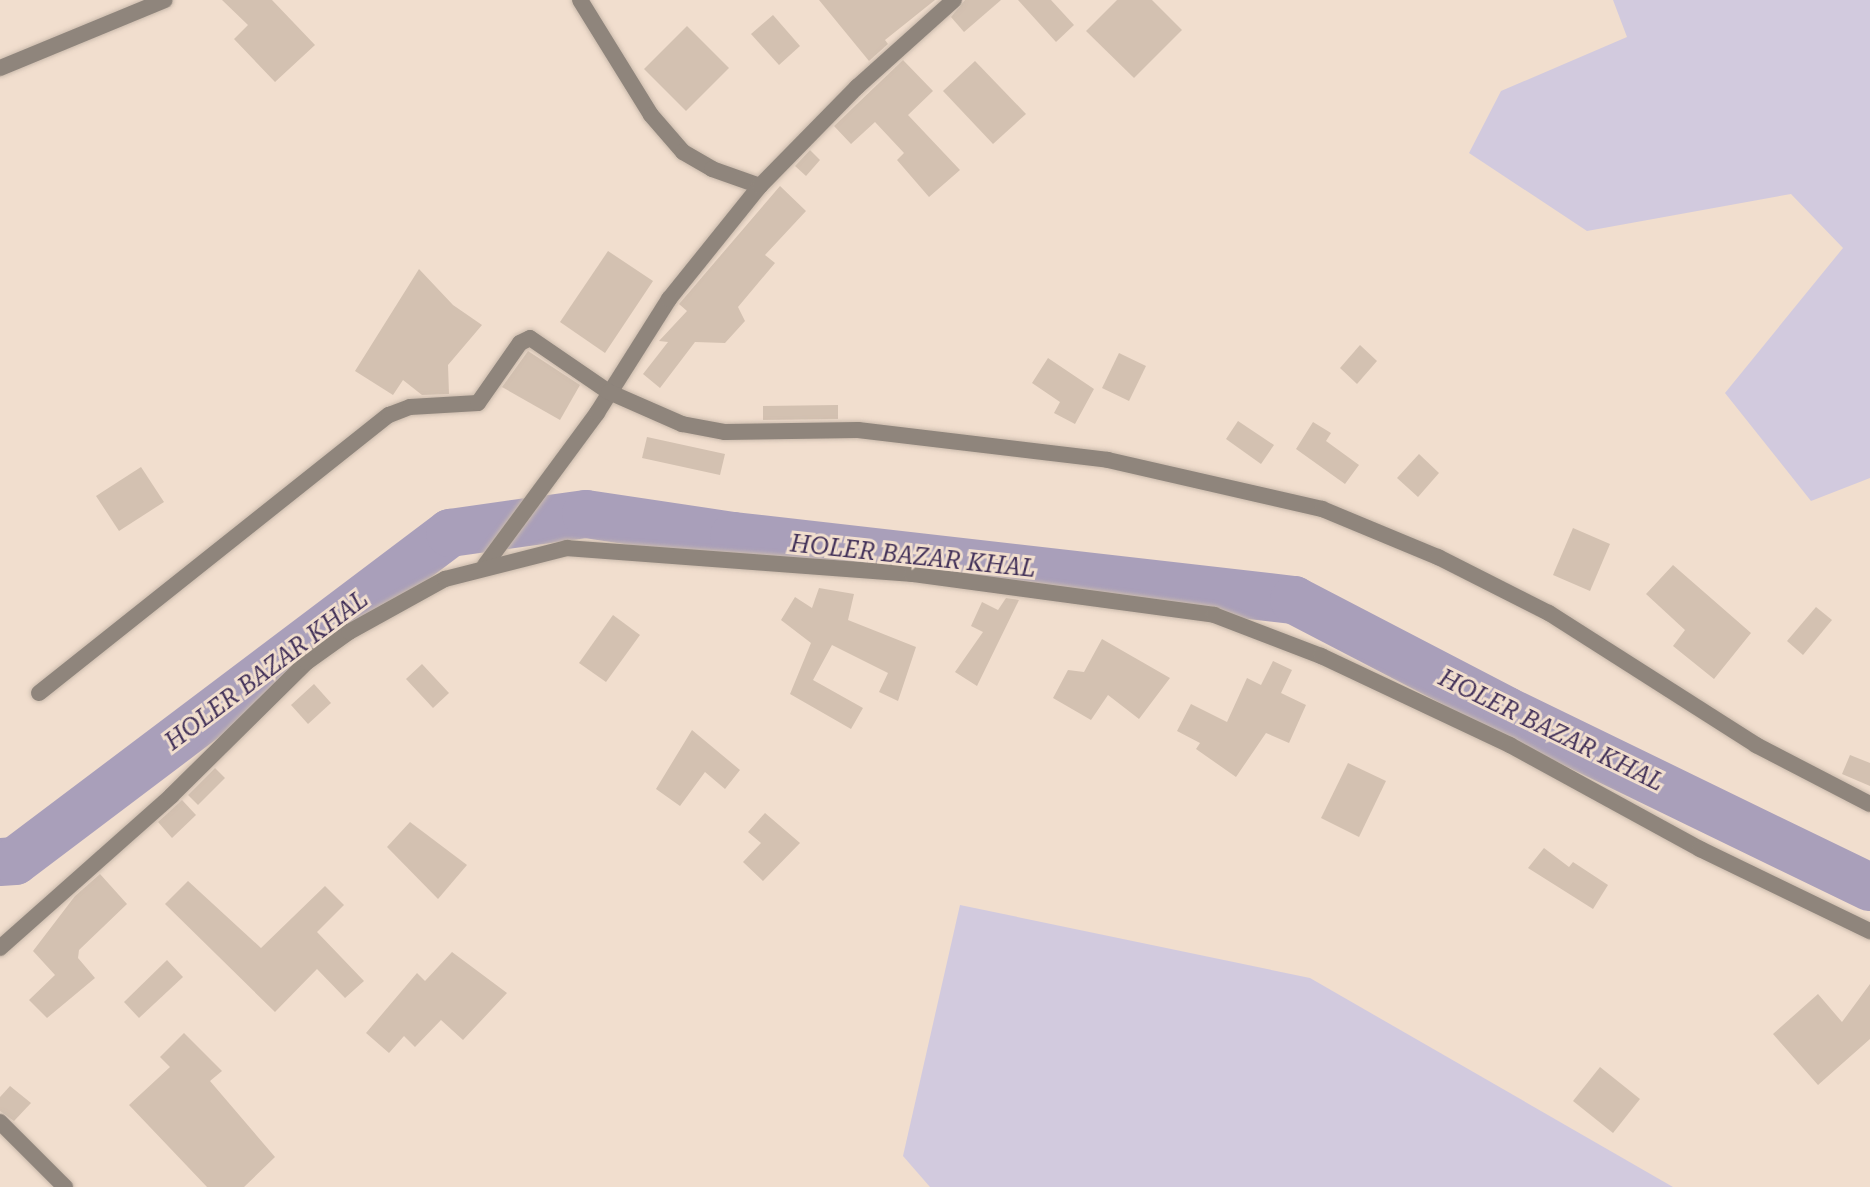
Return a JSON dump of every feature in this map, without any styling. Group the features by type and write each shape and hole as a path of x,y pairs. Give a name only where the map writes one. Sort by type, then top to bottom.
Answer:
{"street":[{"path":"0,68 165,0"},
{"path":"580,0 651,115 683,152 712,169 760,186"},
{"path":"485,565 568,455 669,299 760,186 857,87 954,0"},
{"path":"39,693 389,415 410,407 478,403 520,343 530,338 609,392 682,424 725,432 858,430 1108,460 1322,509 1438,557 1549,613 1756,745 1870,804"},
{"path":"0,948 171,796 307,662 410,596 485,565 567,548 912,574 1214,615 1321,656 1510,745 1700,849 1870,931"},
{"path":"0,1122 65,1187"}],"shaded area":[{"path":"1613,0 1870,0 1870,478 1811,501 1725,393 1843,248 1791,194 1587,231 1469,153 1501,91 1627,37"},
{"path":"960,905 1310,978 1673,1187 930,1187 903,1156"}],"building":[{"path":"222,0 272,0 315,45 275,82 234,39 248,25"},
{"path":"819,0 935,0 885,40 888,44 869,61"},
{"path":"965,0 1001,0 964,32 951,17"},
{"path":"1018,0 1051,0 1074,25 1056,42"},
{"path":"1117,0 1152,0 1182,30 1134,78 1086,31"},
{"path":"773,15 800,46 779,65 751,34"},
{"path":"687,26 729,68 686,111 644,69"},
{"path":"903,60 933,91 908,115 960,170 929,197 897,160 904,153 875,122 851,144 834,126"},
{"path":"975,61 1026,114 993,144 943,91"},
{"path":"810,150 820,160 806,176 795,166"},
{"path":"780,186 806,211 765,255 775,263 738,307 745,321 725,343 695,342 660,388 643,374 668,342 659,341 687,311 679,304"},
{"path":"608,251 653,281 605,353 560,322"},
{"path":"419,269 453,305 482,325 448,365 449,394 422,395 403,380 393,395 355,371"},
{"path":"1360,345 1377,361 1357,384 1340,368"},
{"path":"528,351 580,385 560,420 502,387"},
{"path":"1119,353 1146,366 1129,401 1102,388"},
{"path":"1048,358 1094,389 1075,424 1054,413 1060,402 1032,383"},
{"path":"838,405 838,419 763,420 763,406"},
{"path":"1238,421 1274,445 1261,464 1226,439"},
{"path":"1313,422 1331,433 1326,441 1359,465 1345,484 1296,449"},
{"path":"647,437 725,454 720,475 642,458"},
{"path":"1419,454 1439,473 1418,497 1397,478"},
{"path":"141,467 164,502 119,531 96,496"},
{"path":"1573,528 1610,544 1590,591 1553,575"},
{"path":"1673,565 1751,633 1714,679 1673,646 1685,630 1646,594"},
{"path":"819,588 854,594 848,620 916,647 898,701 879,692 888,673 832,645 813,680 863,708 851,729 790,694 811,643 781,620 795,597 812,608"},
{"path":"1006,598 1019,600 977,686 955,672 983,632 971,626 982,602 998,610"},
{"path":"1816,607 1832,620 1803,655 1787,641"},
{"path":"613,615 640,635 606,682 579,663"},
{"path":"1102,639 1170,678 1139,719 1108,695 1091,720 1053,698 1068,670 1084,672"},
{"path":"1273,661 1292,670 1281,693 1306,705 1289,743 1266,733 1236,777 1196,749 1200,743 1177,731 1191,704 1227,722 1247,678 1261,685"},
{"path":"422,664 449,693 433,708 406,679"},
{"path":"314,684 331,703 308,724 291,705"},
{"path":"692,730 740,770 725,789 705,772 680,806 656,789"},
{"path":"1850,755 1870,763 1870,786 1842,774"},
{"path":"1348,763 1386,781 1359,837 1321,818"},
{"path":"215,768 225,778 198,805 188,795"},
{"path":"182,800 196,815 172,838 158,822"},
{"path":"765,813 800,843 763,881 743,862 761,843 748,832"},
{"path":"410,822 467,865 438,899 387,847"},
{"path":"1544,848 1569,867 1573,862 1608,885 1593,909 1528,868"},
{"path":"100,874 127,904 79,950 78,958 95,978 47,1018 29,1000 55,975 33,951 75,896"},
{"path":"188,881 261,948 325,886 344,905 317,932 364,981 345,998 317,969 275,1012 165,904"},
{"path":"452,952 507,993 463,1040 441,1020 415,1047 404,1036 389,1053 366,1033 417,973 425,981"},
{"path":"167,960 183,977 139,1018 124,1002"},
{"path":"1870,984 1870,1039 1818,1085 1773,1034 1818,994 1842,1022"},
{"path":"184,1033 222,1071 210,1081 275,1157 244,1187 207,1187 129,1105 170,1067 160,1057"},
{"path":"1600,1067 1640,1099 1613,1133 1573,1101"},
{"path":"10,1086 31,1103 14,1121 0,1111 0,1097"}],"waterway":[{"name":"HOLER BAZAR KHAL","path":"0,862 15,861 450,533 586,514 734,536 1294,600 1507,711 1870,887"}]}
